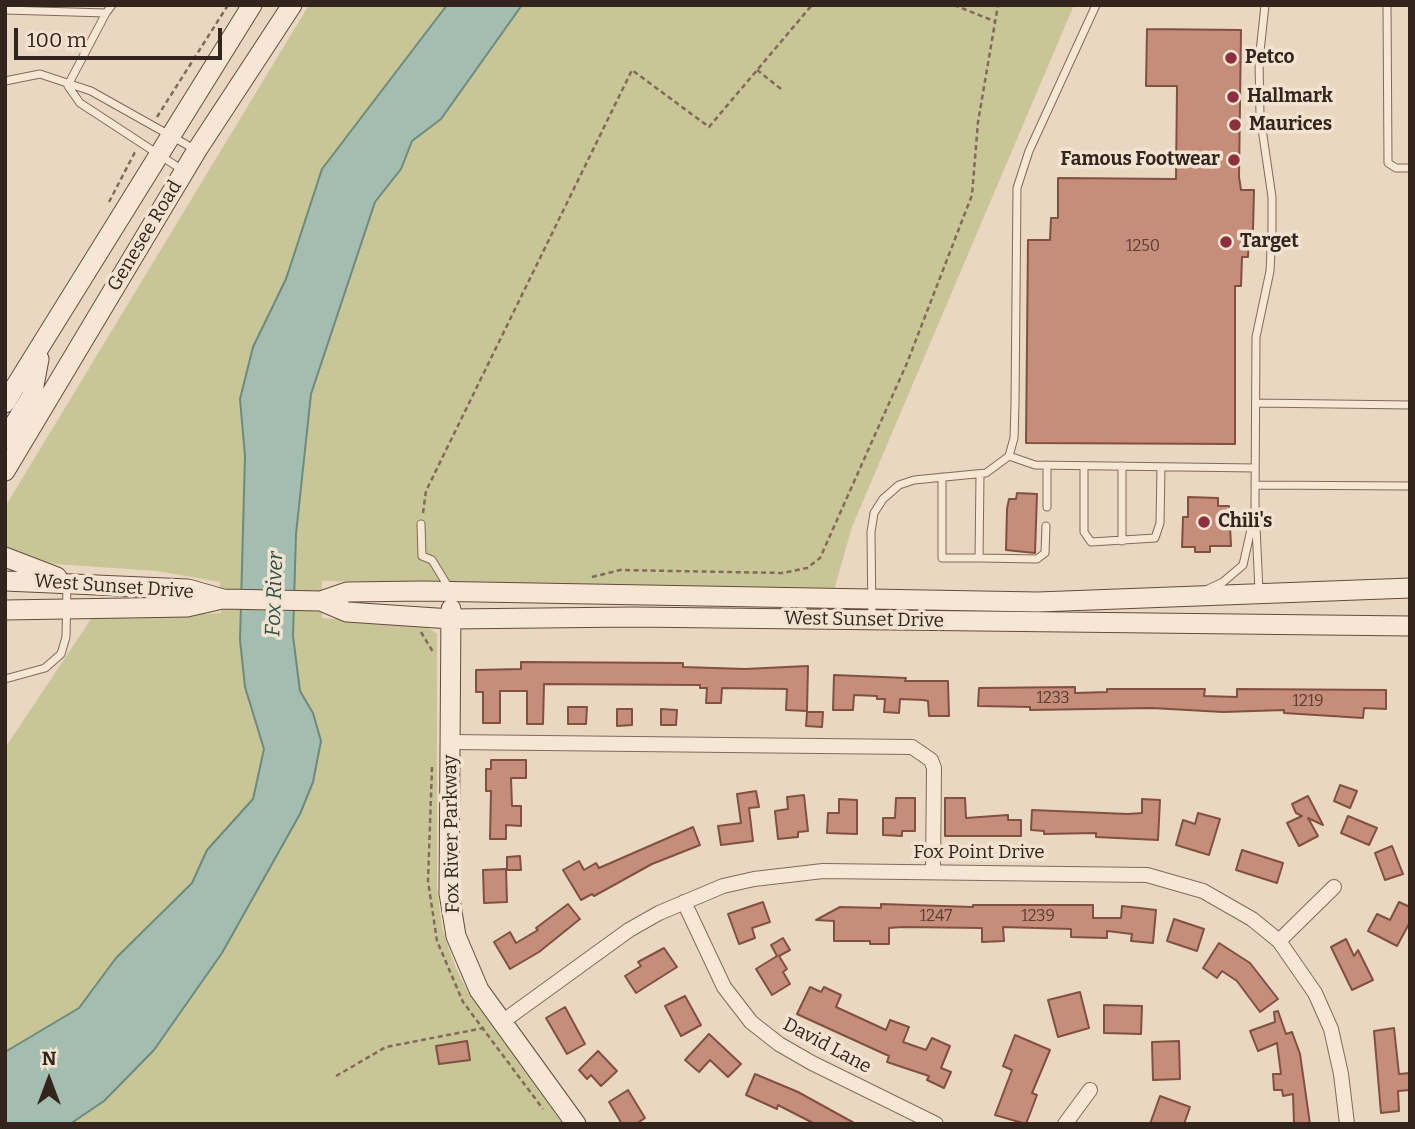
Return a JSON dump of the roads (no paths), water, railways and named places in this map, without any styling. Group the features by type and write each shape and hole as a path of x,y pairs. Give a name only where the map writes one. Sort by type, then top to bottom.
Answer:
{"main road":[{"name":"Genesee Road","path":"5,403 252,5"},
{"name":"Genesee Road","path":"5,471 184,171 292,5"},
{"path":"5,439 32,396 41,348"},
{"path":"5,556 68,582"},
{"name":"West Sunset Drive","path":"5,581 188,589 223,599"},
{"name":"West Sunset Drive","path":"9,612 187,607 223,599 321,601 347,592 1038,601 1410,588"},
{"path":"1242,623 1244,608 1254,603 1282,602 1306,590"},
{"name":"Fox River Parkway","path":"451,592 451,915 463,956 479,990 576,1124"},
{"path":"1142,622 1176,613 1219,611 1259,592"},
{"name":"West Sunset Drive","path":"321,601 347,612 451,619 632,617 1410,626"}],"street":[{"path":"450,742 912,747 924,753 934,768 933,872"},
{"name":"Fox Point Drive","path":"502,1022 629,930 684,902 723,887 786,874 933,872 1147,875 1203,891 1252,919 1279,941 1315,993 1331,1029 1341,1074 1347,1124"},
{"path":"1279,941 1334,887"},
{"name":"David Lane","path":"684,902 724,987 751,1023 779,1044 812,1063 936,1124"},
{"path":"1065,1124 1090,1090"}],"lane":[{"path":"68,85 112,5"},
{"path":"872,620 871,532 879,506 899,485 914,480 980,474 998,467 1009,456 1014,438 1017,188 1029,151 1096,5"},
{"path":"1259,592 1255,505 1256,337 1270,271 1272,229 1272,197 1260,115 1259,61 1265,5"},
{"path":"1387,5 1388,163 1396,168 1410,168"},
{"path":"5,10 106,13"},
{"path":"5,81 40,74 92,91 197,150"},
{"path":"68,85 80,103 184,171"},
{"path":"1256,403 1410,405"},
{"path":"1009,456 1035,465 1255,468"},
{"path":"1047,465 1047,507"},
{"path":"1084,466 1086,538 1091,541 1155,538 1159,531 1161,467"},
{"path":"1122,466 1122,541"},
{"path":"979,558 980,474"},
{"path":"942,477 942,558 1037,559 1045,553 1046,526"},
{"path":"1255,485 1410,486"},
{"path":"1191,595 1223,582 1243,565 1255,505"},
{"path":"421,524 422,556 432,560 451,592"},
{"path":"5,679 53,663 63,650 68,582"}],"water":[{"name":"Fox River","path":"447,5 522,5 441,119 412,141 401,169 375,202 311,394 296,534 293,636 300,691 313,713 321,741 313,782 300,814 222,953 154,1050 104,1101 70,1124 5,1124 5,1052 79,1008 116,958 192,883 207,850 253,799 264,749 245,687 240,640 245,456 240,399 253,347 286,279 322,169"}],"place":[{"name":"Petco","path":"1231,58"},
{"name":"Hallmark","path":"1233,97"},
{"name":"Maurices","path":"1235,125"},
{"name":"Famous Footwear","path":"1234,160"},
{"name":"Target","path":"1226,242"},
{"name":"Chili's","path":"1204,522"}]}
